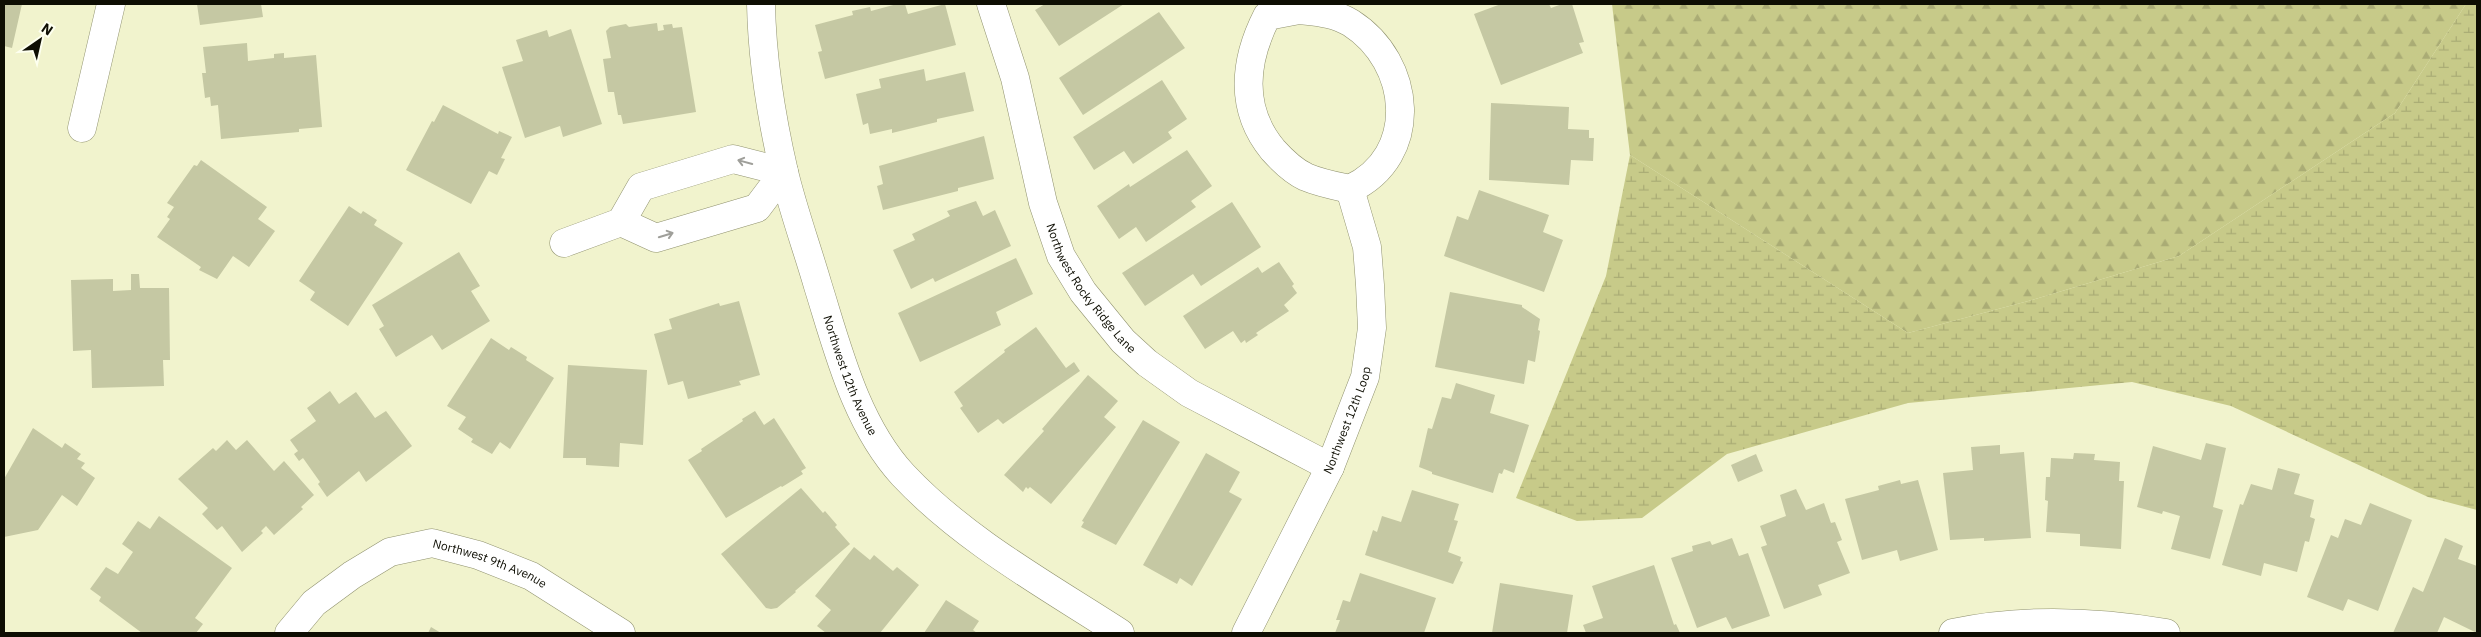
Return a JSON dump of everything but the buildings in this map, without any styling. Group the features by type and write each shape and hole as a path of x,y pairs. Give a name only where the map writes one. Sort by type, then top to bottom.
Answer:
{"street":[{"path":"82,128 110,4"},
{"name":"Northwest 12th Avenue","path":"761,4 765,59 784,172 838,350 852,388 881,447 901,473 922,494 977,540 1120,633"},
{"name":"Northwest Rocky Ridge Lane","path":"991,4 1014,78 1043,203 1061,256 1083,292 1123,341 1147,363 1175,383 1330,467"},
{"path":"1263,10 1299,10 1340,17 1365,34 1384,55 1400,98 1399,127 1390,157 1367,181 1350,189 1304,177 1278,155 1258,127 1250,108 1250,70 1263,10"},
{"path":"564,243 621,222 641,187 650,184 733,158 784,172 757,208 656,238 621,222"},
{"name":"Northwest 12th Loop","path":"1246,633 1330,467 1365,376 1372,328 1367,247 1350,189"},
{"name":"Northwest 9th Avenue","path":"289,633 314,603 352,575 390,552 432,543 478,555 531,576 620,633"},
{"path":"1953,633 1987,626 2032,622 2089,625 2166,633"}],"green space":[{"path":"1612,4 2466,4 2395,113 2179,256 2032,300 1908,333 1630,155"},
{"path":"2466,4 2477,4 2477,510 2428,497 2231,406 2132,382 1908,403 1727,454 1642,518 1577,521 1516,498 1606,276 1630,155 1908,333 2032,300 2179,256 2395,113"}]}
